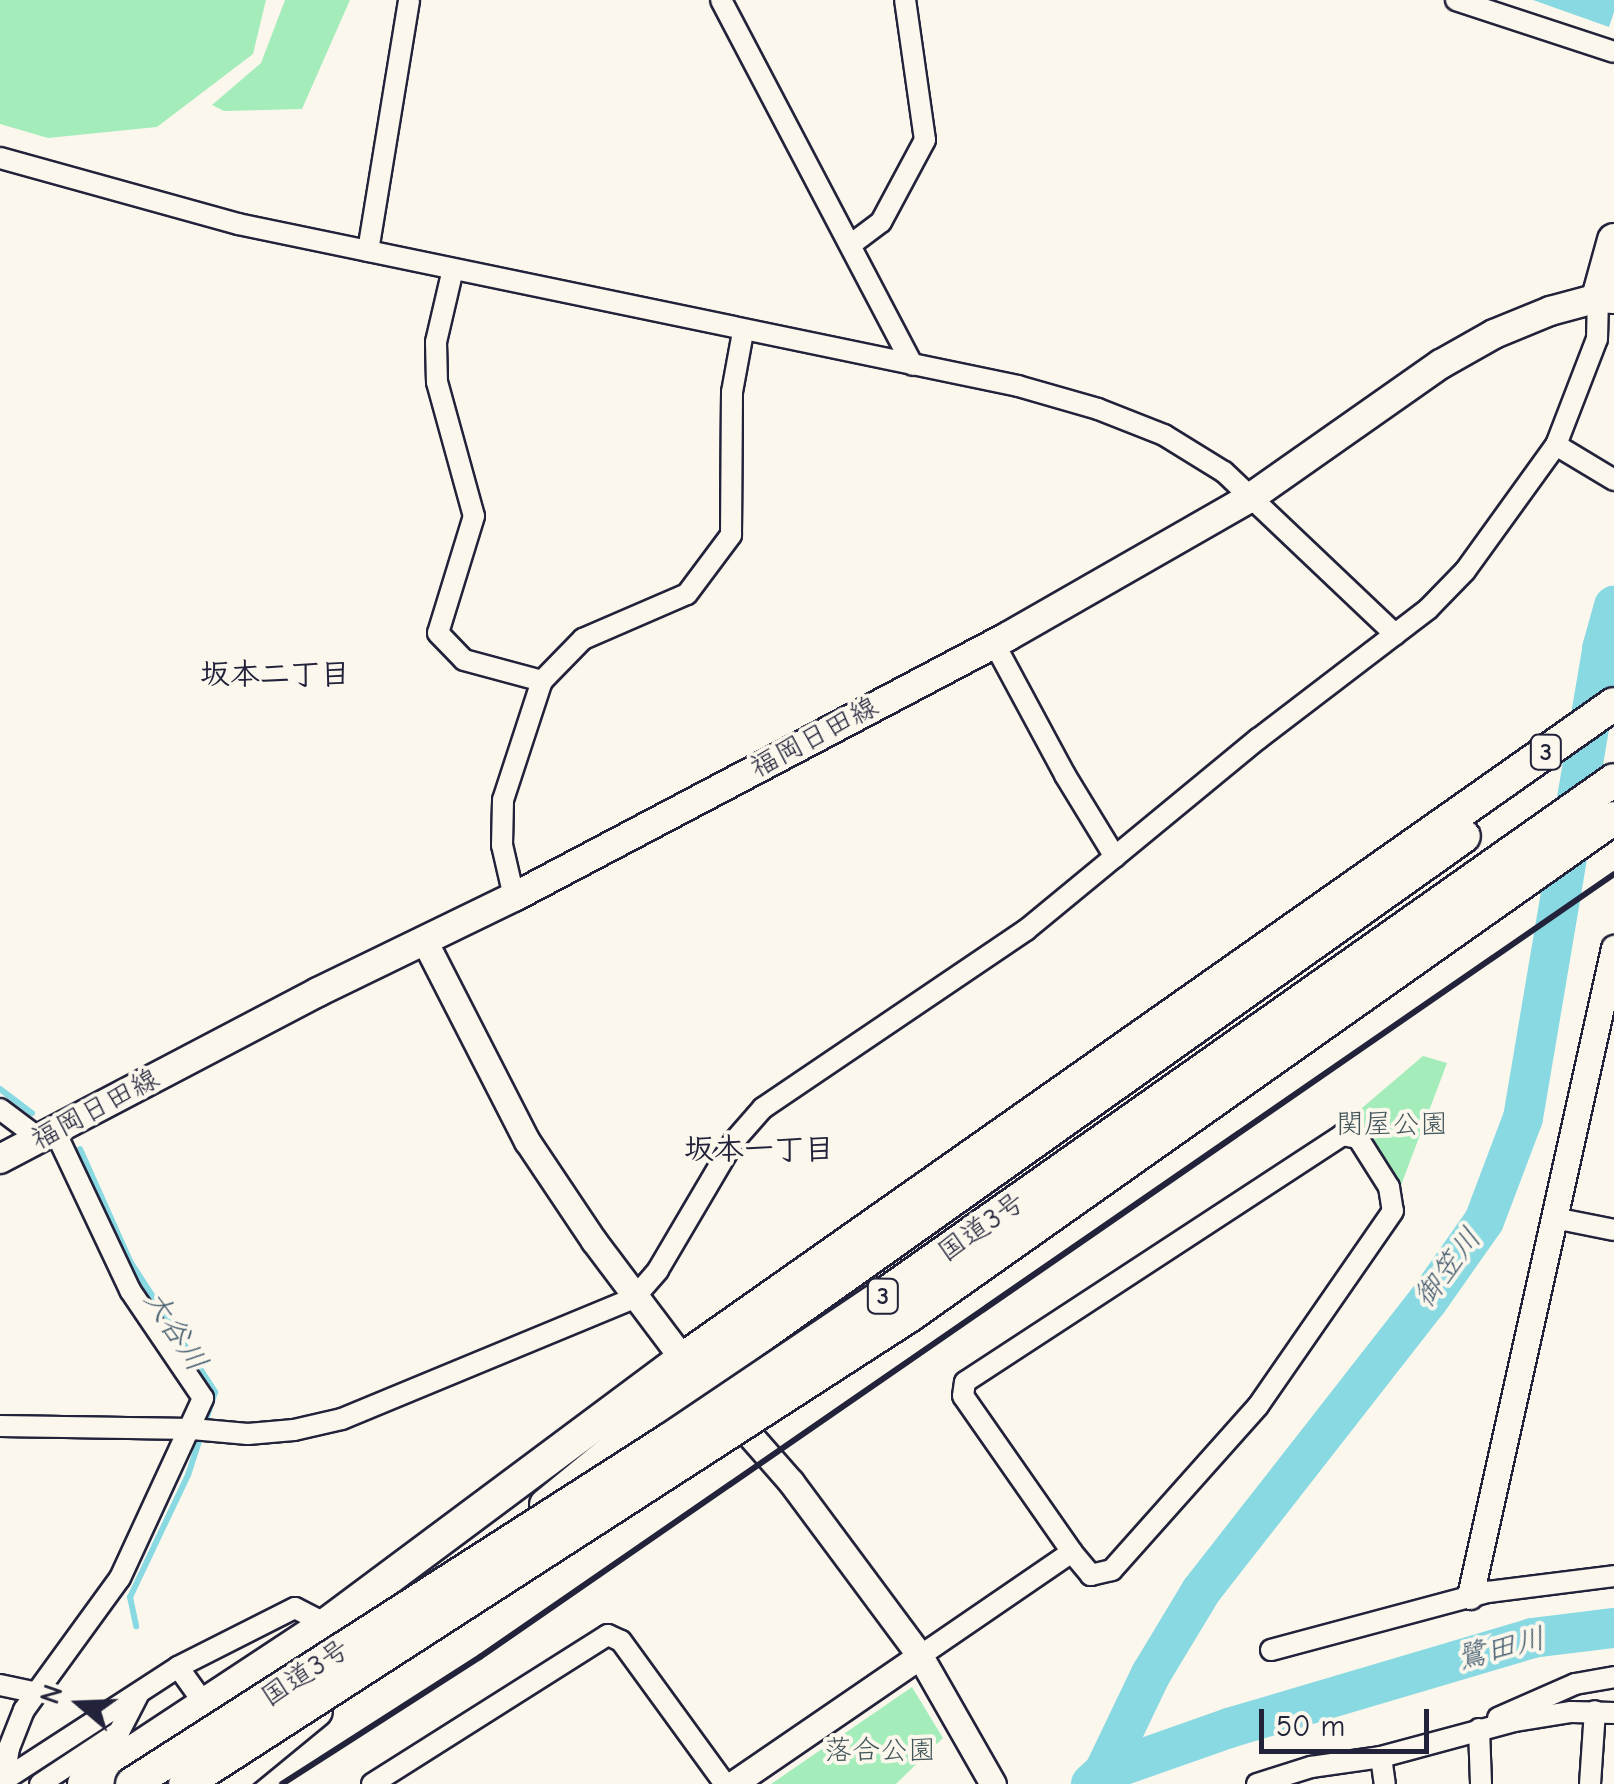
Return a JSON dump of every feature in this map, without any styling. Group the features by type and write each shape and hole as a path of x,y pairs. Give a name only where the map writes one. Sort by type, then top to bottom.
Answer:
{"main road":[{"path":"1606,298 1614,240"},
{"name":"福岡日田線","path":"0,1159 318,992 514,897 994,643 1250,498 1441,364 1522,322 1606,298"},
{"name":"3","path":"84,1784 327,1624 691,1369 1485,808 1614,704"},
{"name":"3","path":"1485,808 1614,732"},
{"name":"国道3号","path":"132,1784 670,1439 888,1292 1614,780"},
{"name":"国道3号","path":"185,1784 909,1316 1614,818"},
{"name":"3","path":"227,1784 299,1728 691,1369"}],"street":[{"path":"368,251 409,0"},
{"path":"722,0 913,365"},
{"path":"852,243 881,222 926,140 904,0"},
{"path":"1456,0 1614,52"},
{"path":"0,158 238,224 742,332 1018,386 1134,423 1194,451 1396,634"},
{"path":"453,269 436,342 437,382 474,516 438,634 464,660 542,681"},
{"path":"0,1426 271,1434 342,1419 634,1298 658,1270 734,1142 763,1108 1011,941 1258,739 1396,634 1465,572 1556,445 1597,339 1606,298"},
{"path":"514,897 502,845 503,800 542,681 583,639 687,594 731,536 732,392 742,332"},
{"path":"1556,445 1614,480"},
{"path":"994,643 1064,775 1115,857"},
{"path":"425,942 527,1141 634,1298 791,1482 927,1667 994,1784"},
{"path":"1470,1596 1614,948"},
{"path":"0,1109 47,1135 130,1290 203,1398 120,1578 34,1692 9,1748 2,1781"},
{"path":"1342,1136 1358,1138 1389,1187 1393,1212 1258,1406 1112,1570 1091,1575 1072,1552 963,1396 965,1382 1342,1136"},
{"path":"1554,1218 1614,1230"},
{"path":"372,1784 608,1635 621,1640 729,1784 927,1667 1072,1552"},
{"path":"1271,1650 1470,1596 1614,1576"},
{"path":"2,1781 178,1667 294,1608 327,1624"},
{"path":"178,1667 206,1706"},
{"path":"1479,1729 1512,1710 1575,1684 1614,1677"},
{"path":"0,1685 34,1692"},
{"path":"40,1784 119,1732 140,1692"},
{"path":"1257,1784 1311,1767 1381,1757 1479,1729 1605,1712 1590,1784"},
{"path":"1479,1729 1481,1784"},
{"path":"1381,1757 1384,1784"}],"green space":[{"path":"0,0 266,0 253,54 157,127 48,138 0,124"},
{"path":"285,0 350,0 302,109 224,111 212,105 261,63"},
{"name":"関屋公園","path":"1423,1056 1447,1063 1400,1188 1349,1119"},
{"name":"落合公園","path":"912,1687 943,1738 896,1784 771,1784"}],"water":[{"path":"1533,0 1614,0 1614,12 1609,27"}],"waterway":[{"name":"御笠川","path":"1091,1784 1104,1772 1151,1674 1201,1591 1427,1302 1484,1221 1523,1118 1602,649 1614,606"},
{"name":"大谷川","path":"0,1089 32,1113"},
{"name":"大谷川","path":"80,1149 131,1263 215,1392 188,1475 130,1597 136,1626"},
{"name":"鷺田川","path":"1104,1772 1229,1728 1532,1638 1614,1628"}],"railway":[{"path":"282,1784 480,1657 1614,874"}],"district":[{"name":"坂本二丁目","path":"275,675"},
{"name":"坂本一丁目","path":"759,1150"}]}
